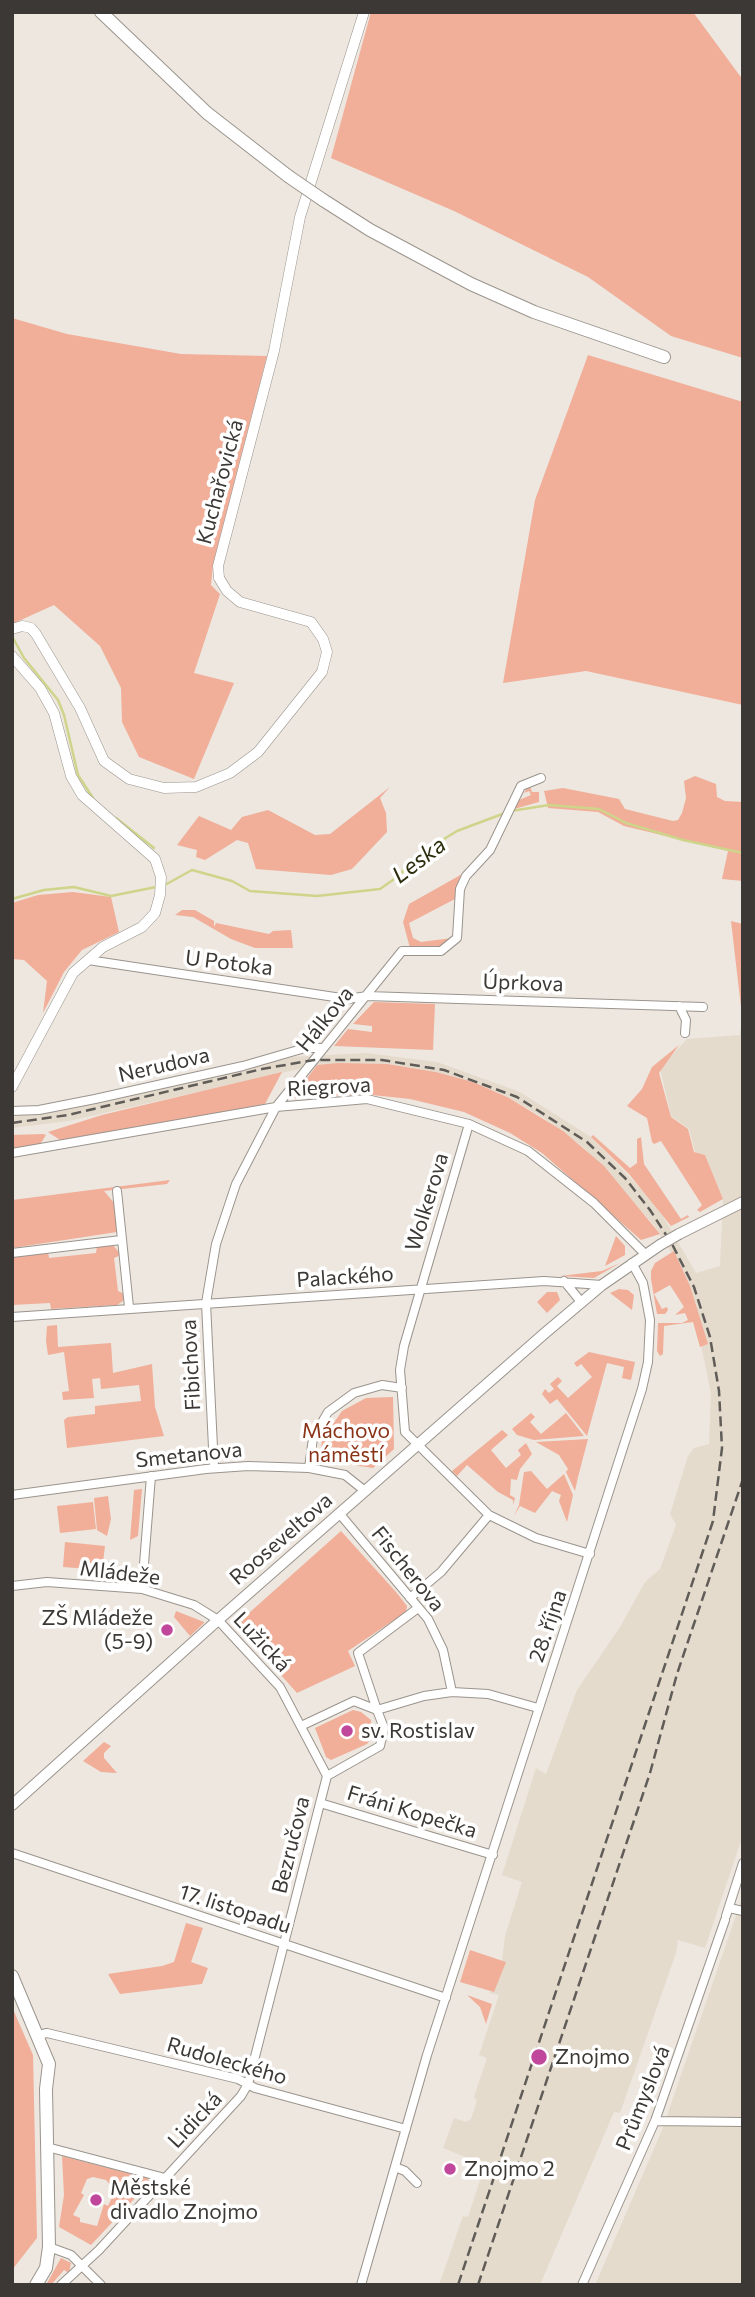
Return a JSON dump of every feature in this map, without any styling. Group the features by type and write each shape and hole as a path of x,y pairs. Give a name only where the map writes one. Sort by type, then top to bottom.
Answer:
{"main road":[{"path":"101,12 207,113 288,176 370,230 471,284 534,312 664,358"},
{"name":"Rooseveltova","path":"12,1805 339,1513 602,1285 660,1245 738,1205"},
{"path":"12,1976 38,2035 46,2089 50,2247 46,2268 36,2285"}],"street":[{"name":"Kuchařovická","path":"12,629 22,626 31,628 36,634 80,708 104,761 129,779 164,788 196,787 230,774 258,752 322,672 327,652 323,639 311,622 240,602 227,591 219,578 218,566 274,351 306,194 364,12"},
{"path":"12,656 40,688 54,713 71,776 82,795 155,859 160,877 160,895 155,913 142,928 103,947 73,973 12,1087"},
{"name":"Hálkova","path":"206,1303 216,1244 236,1184 276,1107 402,951 441,951 457,938 460,889 466,876 490,850 522,786 541,778"},
{"name":"U Potoka","path":"88,960 348,999 367,996"},
{"name":"Úprkova","path":"367,996 703,1007"},
{"path":"679,1006 686,1020 685,1033"},
{"name":"Nerudova","path":"12,1111 39,1110 243,1066 305,1048 323,1048"},
{"name":"Riegrova","path":"12,1153 276,1107 367,1099 469,1124 528,1151 594,1203 645,1254"},
{"name":"Wolkerova","path":"418,1446 405,1432 400,1370 419,1290 469,1124"},
{"path":"117,1191 129,1307"},
{"path":"12,1252 121,1240"},
{"name":"28. října","path":"361,2285 446,1998 590,1554 648,1362 648,1301 643,1283 632,1263"},
{"path":"564,1281 582,1303"},
{"name":"Palackého","path":"12,1317 129,1307 564,1281 602,1285"},
{"name":"Fibichova","path":"206,1303 214,1468"},
{"path":"309,1468 313,1438 328,1412 354,1393 382,1385 401,1388"},
{"path":"418,1446 488,1514 536,1538 590,1554"},
{"name":"Smetanova","path":"12,1495 214,1468 309,1468 345,1475 365,1492"},
{"path":"142,1589 151,1476"},
{"name":"Fischerova","path":"339,1513 428,1619 443,1650 452,1692"},
{"path":"411,1598 441,1572 488,1514"},
{"name":"Mládeže","path":"12,1586 47,1582 142,1589 194,1605 218,1620"},
{"path":"327,1776 380,1746 384,1728 358,1653 418,1608"},
{"name":"Lužická","path":"218,1620 280,1687 327,1776"},
{"path":"300,1726 354,1701 377,1710 424,1696 452,1692 488,1694 538,1708"},
{"name":"Bezručova","path":"248,2084 327,1776"},
{"name":"Fráni Kopečka","path":"320,1802 493,1855"},
{"name":"17. listopadu","path":"12,1853 446,1998"},
{"name":"Průmyslová","path":"582,2285 655,2121 743,1863"},
{"path":"727,1915 743,1910"},
{"name":"Rudoleckého","path":"38,2035 47,2033 238,2079 406,2129"},
{"name":"Lidická","path":"61,2285 165,2178 241,2096 248,2084"},
{"path":"655,2121 743,2122"},
{"path":"47,2147 165,2178"},
{"path":"395,2167 405,2171 417,2183"},
{"path":"50,2247 71,2255 101,2285"}],"shaded area":[{"path":"743,1008 743,1835 705,1948 678,1940 676,1953 620,2113 614,2112 540,2285 439,2285 463,2216 468,2217 485,2165 443,2148 454,2118 466,2122 471,2119 477,2101 474,2097 487,2058 479,2055 499,1995 490,1993 502,1961 505,1936 522,1882 502,1875 536,1768 546,1774 577,1690 620,1627 645,1582 660,1569 676,1525 670,1514 688,1456 694,1448 709,1444 711,1394 692,1300 672,1254 654,1225 583,1147 544,1118 509,1098 473,1082 436,1072 387,1064 317,1065 69,1121 12,1128 12,1117 67,1109 292,1057 366,1053 437,1062 520,1092 591,1137 647,1195 664,1218 696,1273 720,1266 723,1199 705,1155 695,1152 689,1129 671,1116 660,1068 687,1039 740,1035"},
{"path":"743,1895 743,2285 595,2285 662,2130"}],"green space":[{"path":"371,12 693,12 743,80 743,358 671,336 588,277 454,211 331,158"},
{"path":"12,318 67,334 181,354 267,356 213,565 211,585 220,594 194,673 234,683 194,779 139,757 122,722 121,688 100,646 54,605 12,624"},
{"path":"588,355 743,402 743,705 586,671 503,683 535,500"},
{"path":"695,776 716,784 717,797 725,801 743,802 743,881 722,879 728,851 624,826 598,812 548,808 544,791 563,788 619,799 625,809 673,821 678,820 682,813 686,798 684,781"},
{"path":"529,784 532,792 539,792 539,802 514,809 519,800 531,795 529,791 524,793"},
{"path":"390,787 380,798 386,813 387,832 352,869 331,875 256,869 248,843 237,840 205,860 196,857 197,850 177,845 199,816 231,830 242,817 268,810 315,835 330,834"},
{"path":"464,873 455,899 409,923 413,938 421,942 452,938 443,948 410,948 403,922 409,904"},
{"path":"73,892 111,897 119,932 82,950 64,972 43,1013 47,981 24,960 12,959 12,903 38,895"},
{"path":"182,910 195,910 214,921 214,927 216,923 269,934 273,931 291,930 293,948 255,948 231,939 193,917 175,915"},
{"path":"731,921 743,924 741,1007"},
{"path":"374,1002 435,1004 433,1050 334,1046 348,1029 372,1032 372,1026 353,1024"},
{"path":"679,1045 659,1073 671,1117 688,1129 694,1152 705,1155 723,1199 700,1212 697,1210 702,1205 661,1141 654,1144 652,1142 647,1118 627,1106 642,1089 652,1067"},
{"path":"387,1064 436,1072 473,1082 509,1098 563,1131 604,1166 660,1234 641,1240 542,1153 510,1133 464,1112 410,1099 363,1094 292,1098 317,1065"},
{"path":"282,1072 265,1104 63,1142 48,1132 102,1115"},
{"path":"12,1135 46,1135 39,1146 12,1150"},
{"path":"593,1135 630,1168 637,1163 637,1139 641,1137 644,1164 681,1219 688,1215 689,1217 671,1226 629,1174 591,1137"},
{"path":"170,1180 167,1184 104,1191 115,1204 117,1232 12,1248 12,1200"},
{"path":"616,1236 625,1246 625,1255 605,1266"},
{"path":"113,1245 121,1255 114,1258 118,1291 125,1294 123,1301 117,1305 51,1309 50,1303 12,1305 14,1255 48,1252 49,1258 96,1253 97,1246"},
{"path":"674,1251 690,1286 708,1344 700,1347 693,1322 664,1326 663,1354 660,1356 657,1351 658,1323 682,1323 688,1320 685,1313 675,1315 684,1307 670,1285 654,1294 662,1309 667,1307 668,1310 665,1314 657,1314 651,1279 651,1271 655,1263"},
{"path":"620,1263 594,1278 560,1276 602,1271"},
{"path":"619,1289 628,1290 634,1295 632,1310 610,1293"},
{"path":"547,1292 557,1292 560,1300 547,1313 537,1302"},
{"path":"57,1325 58,1347 111,1343 113,1373 152,1364 155,1407 164,1436 67,1448 64,1420 68,1417 95,1414 95,1406 141,1401 139,1385 101,1389 100,1378 92,1379 94,1398 63,1400 62,1392 69,1391 64,1352 48,1355 46,1341 47,1326"},
{"path":"589,1352 635,1362 631,1380 622,1378 624,1367 607,1363 587,1436 557,1399 550,1404 542,1394 545,1389 549,1393 554,1389 550,1384 558,1377 562,1381 557,1386 568,1398 592,1377 581,1364 577,1367 574,1363"},
{"name":"Máchovo náměstí","path":"393,1397 394,1449 373,1468 320,1460 322,1440 342,1411 366,1398"},
{"path":"531,1413 535,1417 530,1422 541,1434 566,1413 584,1436 534,1440 517,1435 512,1429"},
{"path":"502,1430 508,1435 491,1450 506,1468 521,1455 518,1450 526,1443 532,1454 520,1469 517,1480 511,1479 510,1495 515,1498 513,1505 513,1500 498,1492 467,1465 457,1476 452,1471"},
{"path":"588,1439 575,1491 566,1472 568,1469 559,1455 536,1442"},
{"path":"531,1471 547,1489 564,1474 573,1495 567,1522 559,1501 561,1495 552,1491 535,1513 520,1506 514,1516 519,1505 524,1472"},
{"path":"142,1489 138,1536 130,1540 134,1490"},
{"path":"108,1496 111,1519 107,1536 97,1530 94,1498"},
{"path":"93,1502 96,1529 60,1533 57,1506"},
{"path":"341,1531 396,1592 407,1606 406,1612 348,1651 355,1666 297,1693 240,1629 240,1621"},
{"path":"65,1542 105,1546 102,1570 63,1567"},
{"path":"176,1611 204,1623 190,1636 174,1617"},
{"path":"353,1710 361,1712 371,1720 372,1737 367,1744 331,1760 326,1757 315,1728"},
{"path":"104,1742 111,1746 104,1753 104,1758 117,1773 101,1772 83,1761"},
{"path":"186,1923 203,1928 191,1962 208,1968 202,1984 120,1994 108,1974 174,1962"},
{"path":"470,1950 506,1962 494,1992 460,1982"},
{"path":"467,1995 492,2004 486,2024 480,2007"},
{"path":"12,2007 33,2055 37,2238 12,2270"},
{"path":"62,2156 147,2178 150,2182 91,2245 59,2227 64,2195","holes":["93,2177 106,2180 115,2191 108,2206 104,2204 97,2226 80,2222 80,2218 73,2215 84,2195 81,2193 87,2179"]},
{"path":"61,2258 71,2263 69,2273 64,2270 51,2285 46,2285"}],"waterway":[{"path":"13,638 24,658 58,700 78,775 93,798"},
{"name":"Leska","path":"511,811 549,805 599,809 626,823 683,840 743,853"},
{"name":"Leska","path":"163,886 192,870 232,881 250,891 317,896 380,889 400,875 413,858 457,831 505,813"},
{"path":"116,818 154,848"},
{"name":"Leska","path":"12,899 44,890 74,887 111,896 156,887"}],"railway":[{"path":"12,1123 68,1115 262,1069 314,1060 382,1060 444,1070 517,1097 587,1142 625,1178 650,1210 672,1244 694,1287 710,1337 719,1391 722,1448 713,1521 458,2285"},
{"path":"478,2285 650,1773 677,1674 743,1479"}],"place":[{"name":"ZŠ Mládeže (5-9)","path":"167,1630"},
{"name":"sv. Rostislav","path":"347,1731"},
{"name":"Znojmo","path":"539,2057"},
{"name":"Znojmo 2","path":"450,2169"},
{"name":"Městské divadlo Znojmo","path":"96,2200"}]}
